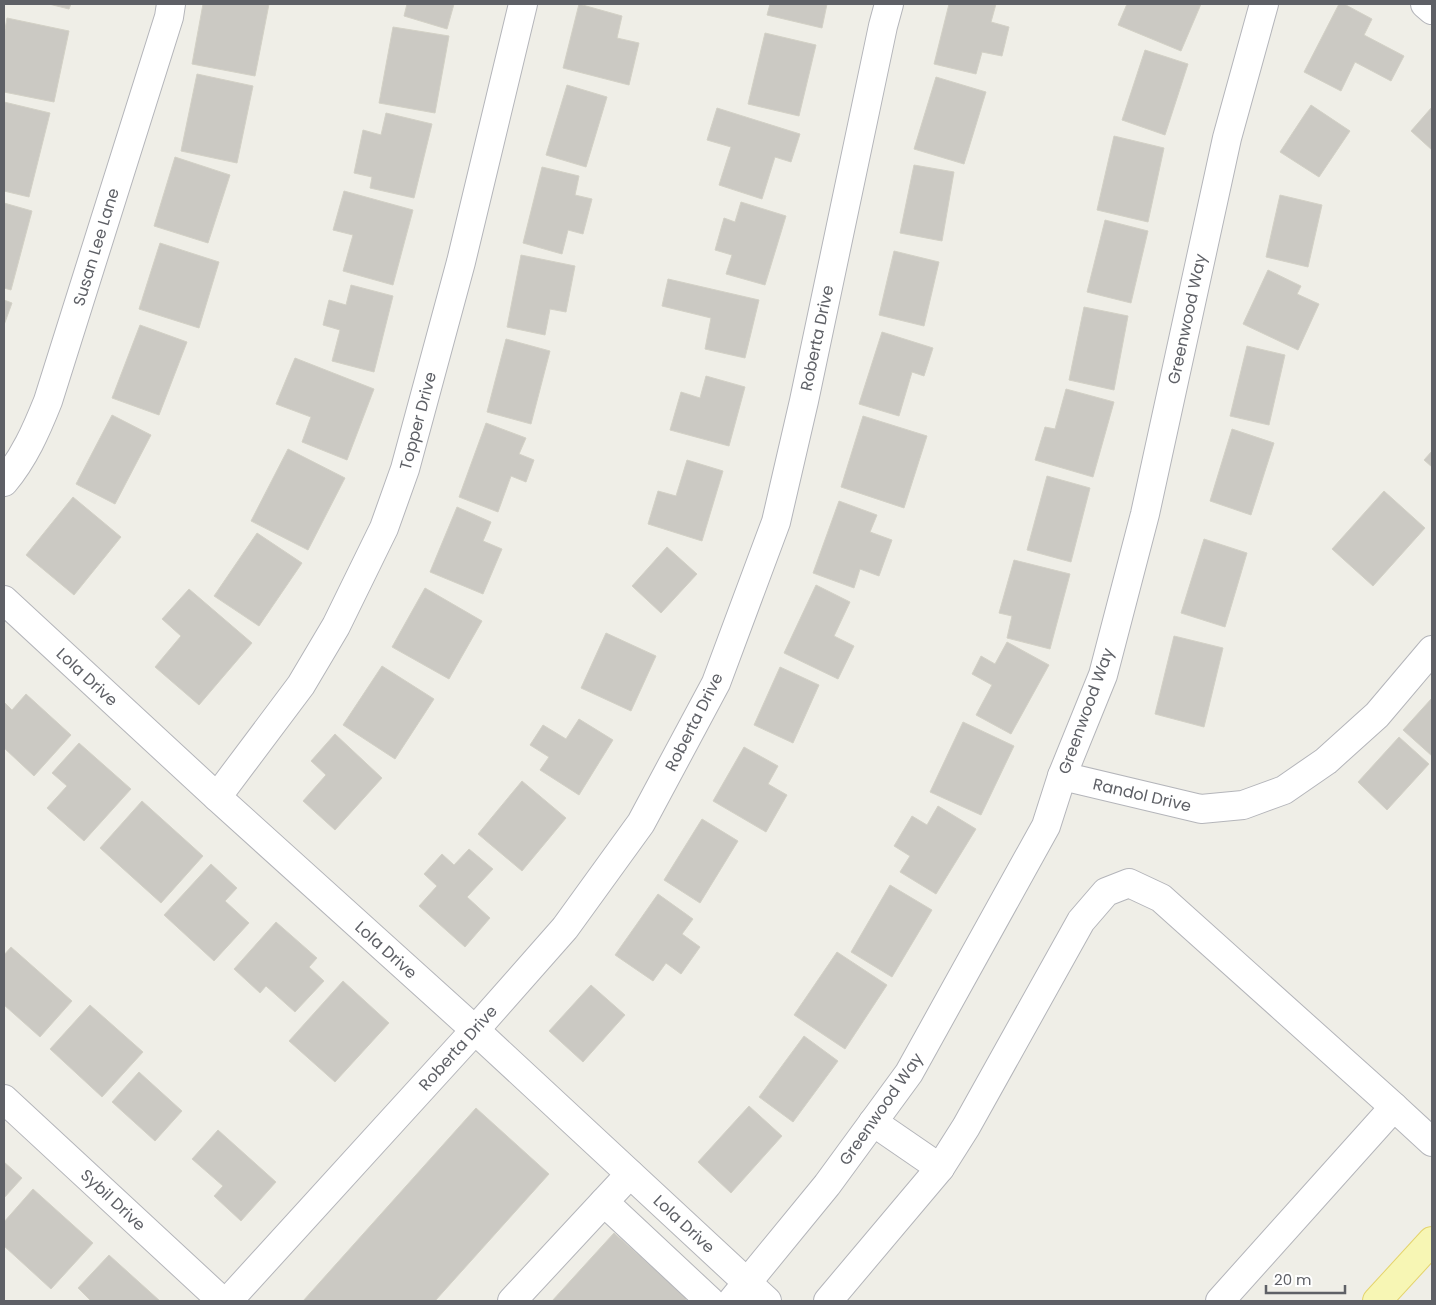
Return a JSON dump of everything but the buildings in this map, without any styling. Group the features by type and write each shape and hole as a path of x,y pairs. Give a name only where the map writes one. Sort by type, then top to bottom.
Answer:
{"main road":[{"path":"1377,1301 1432,1241"}],"street":[{"name":"Susan Lee Lane","path":"4,482 14,470 34,436 48,401 166,27 171,4"},
{"name":"Topper Drive","path":"217,797 301,685 336,626 384,528 405,469 461,262 524,4"},
{"name":"Roberta Drive","path":"228,1301 475,1030 565,928 641,824 716,682 776,522 804,401 889,4"},
{"name":"Greenwood Way","path":"749,1295 909,1073 1046,826 1062,776 1103,675 1143,523 1226,138 1264,4"},
{"path":"1425,4 1432,10"},
{"name":"Lola Drive","path":"4,600 630,1174 749,1295"},
{"name":"Randol Drive","path":"1062,776 1201,809 1243,805 1284,790 1326,761 1377,714 1432,650"},
{"path":"828,1301 940,1168 966,1128 1081,921 1106,892 1129,883 1161,898 1432,1142"},
{"name":"Sybil Drive","path":"4,1099 222,1301"},
{"path":"1220,1301 1394,1107"},
{"path":"873,1122 940,1168"},
{"path":"512,1301 630,1174"},
{"path":"604,1202 710,1301"}]}
